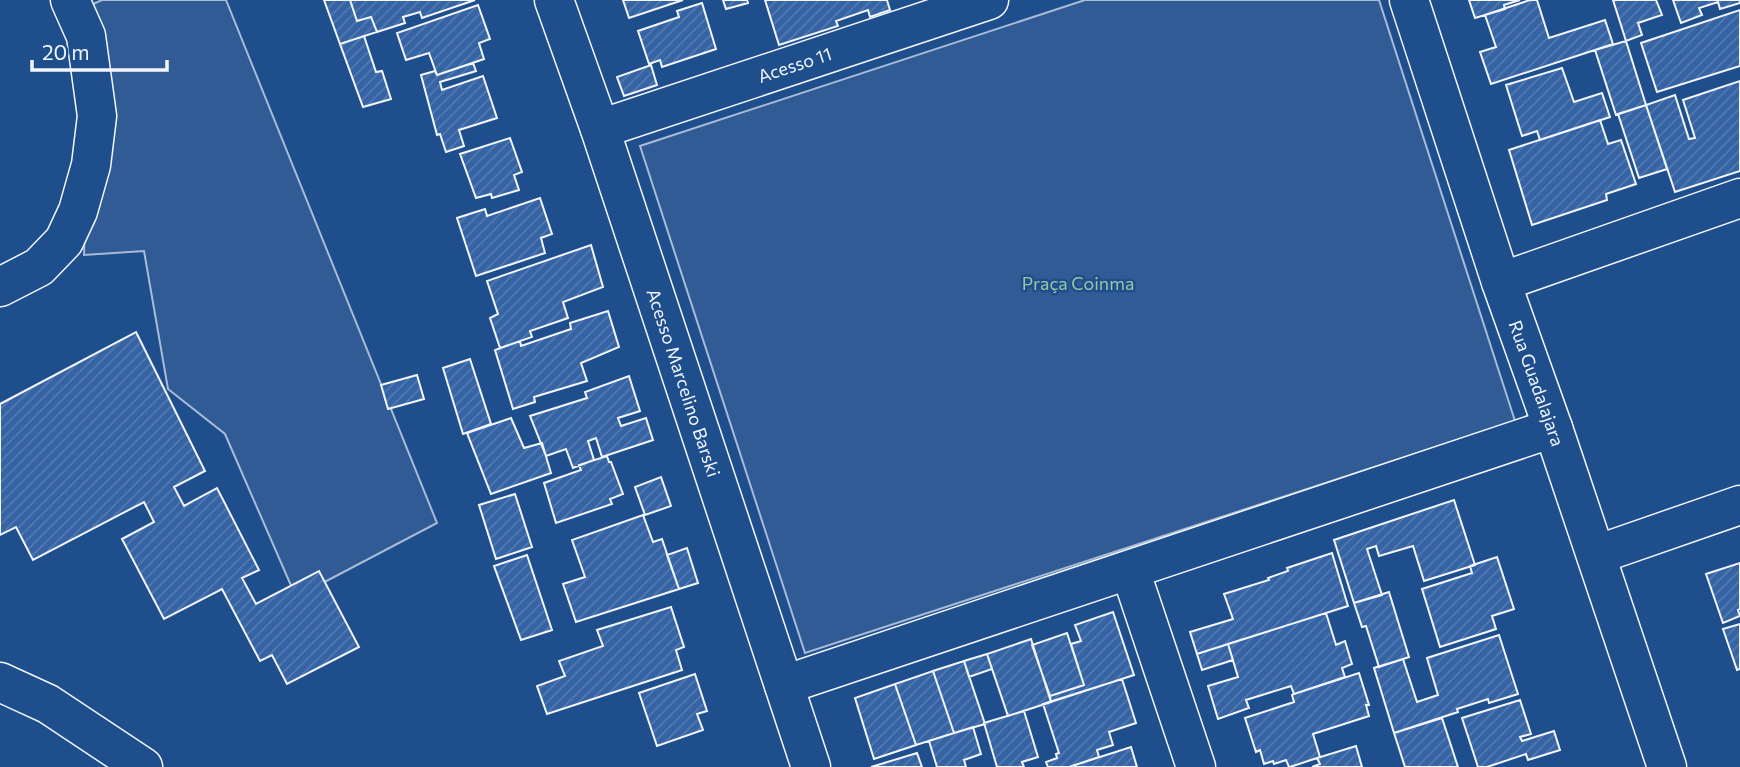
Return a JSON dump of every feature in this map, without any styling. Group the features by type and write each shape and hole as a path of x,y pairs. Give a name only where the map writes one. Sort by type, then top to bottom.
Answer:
{"street":[{"path":"0,287 39,267 64,241 78,211 91,165 97,116 86,36 70,0"},
{"name":"Acesso Marcelino Barski","path":"554,0 600,129 811,767"},
{"name":"Rua Guadalajara","path":"1409,0 1501,282 1667,767"},
{"name":"Acesso 11","path":"600,129 971,3"},
{"path":"1501,282 1740,198"},
{"path":"784,685 1553,428"},
{"path":"1596,555 1740,506"},
{"path":"1130,570 1196,767"},
{"path":"0,682 48,704 143,767"}],"green space":[{"path":"102,0 226,0 437,523 296,597 225,434 168,389 144,251 84,255 91,5"},
{"name":"Praça Coinma","path":"1085,0 1379,0 1515,421 805,653 640,146"}],"building":[{"path":"324,0 350,0 357,21 371,17 377,32 340,44"},
{"path":"350,0 475,0 422,18 420,12 403,17 405,23 377,32 371,17 357,21"},
{"path":"623,0 683,0 629,18"},
{"path":"723,0 747,0 748,3 726,9"},
{"path":"765,0 887,0 890,10 870,17 868,10 836,21 838,26 779,45"},
{"path":"1469,0 1520,0 1504,5 1505,9 1475,18"},
{"path":"1537,0 1549,38 1605,20 1613,44 1491,84 1480,52 1496,47 1485,15"},
{"path":"1613,0 1656,0 1662,15 1638,23 1642,35 1626,41"},
{"path":"1673,0 1740,0 1740,3 1720,9 1718,2 1699,8 1702,15 1681,23"},
{"path":"702,3 716,49 662,67 660,60 649,64 638,31 679,17 677,11"},
{"path":"478,5 490,39 479,43 484,59 437,75 429,53 406,60 397,33"},
{"path":"1740,10 1740,66 1657,92 1641,43"},
{"path":"364,36 376,72 382,71 391,99 363,107 340,44"},
{"path":"1626,41 1646,105 1616,115 1595,50"},
{"path":"473,63 476,71 440,82 442,90 483,76 497,118 459,130 464,146 446,152 440,134 437,135 421,75 435,71 437,75"},
{"path":"651,65 657,85 624,96 617,77"},
{"path":"1562,68 1574,102 1602,93 1610,117 1540,140 1537,131 1522,136 1506,85"},
{"path":"1740,81 1740,171 1675,192 1646,105 1675,95 1689,139 1695,138 1683,100"},
{"path":"1646,105 1667,169 1639,178 1618,114"},
{"path":"1600,120 1608,144 1621,140 1636,184 1606,194 1607,200 1532,225 1509,150"},
{"path":"510,138 522,172 514,175 519,190 492,198 491,194 476,198 460,154"},
{"path":"540,198 552,234 541,238 545,253 476,276 457,218 485,209 487,216"},
{"path":"591,245 603,287 563,302 568,318 530,331 532,337 500,348 490,318 498,314 487,281"},
{"path":"608,311 619,347 581,363 587,381 534,397 535,402 513,409 495,350 520,341 521,346 571,329 570,323"},
{"path":"136,332 205,471 174,487 184,506 217,488 259,570 242,578 256,604 319,571 359,647 287,684 272,655 260,661 222,589 164,619 122,539 154,522 144,502 33,560 16,527 0,535 0,404"},
{"path":"470,359 491,424 463,434 443,368"},
{"path":"417,375 424,399 388,409 381,385"},
{"path":"629,376 640,411 618,418 621,426 646,418 653,440 602,457 596,438 588,441 594,460 573,468 566,449 546,456 530,416 587,398 585,392"},
{"path":"511,418 524,448 542,443 551,473 491,494 467,433"},
{"path":"607,456 623,494 610,499 612,504 556,523 544,483 581,470 579,465"},
{"path":"661,477 671,506 645,515 635,487"},
{"path":"515,494 532,547 496,559 479,505"},
{"path":"1454,500 1475,565 1424,581 1413,546 1379,556 1376,546 1367,549 1382,595 1354,603 1334,540"},
{"path":"643,515 653,542 662,539 679,589 576,622 563,584 585,577 572,540"},
{"path":"687,548 698,583 679,589 667,555"},
{"path":"1332,553 1348,606 1197,654 1190,632 1233,619 1224,594 1269,580 1268,578 1288,571 1287,568"},
{"path":"527,555 552,630 521,640 494,566"},
{"path":"1497,557 1514,609 1492,616 1496,629 1440,647 1422,589 1472,573 1470,566"},
{"path":"1740,563 1740,616 1723,623 1706,574"},
{"path":"1389,592 1409,657 1379,667 1366,626 1362,627 1354,603"},
{"path":"671,607 684,647 676,650 682,670 547,714 537,686 565,676 559,661 603,646 597,630"},
{"path":"1113,612 1134,675 1051,702 1050,696 1084,685 1071,644 1081,641 1075,625"},
{"path":"1326,613 1336,645 1345,641 1352,664 1342,668 1345,677 1294,694 1291,686 1246,700 1249,708 1218,719 1208,686 1238,677 1228,644"},
{"path":"1740,624 1740,669 1737,670 1723,629"},
{"path":"1067,633 1084,685 1050,696 1032,645"},
{"path":"1499,635 1518,694 1489,703 1488,699 1394,733 1374,668 1403,659 1417,702 1438,695 1427,658"},
{"path":"1031,639 1051,702 1008,716 987,654"},
{"path":"1228,644 1233,660 1202,670 1197,654"},
{"path":"987,654 992,669 969,677 964,661"},
{"path":"964,661 985,724 954,733 933,671"},
{"path":"933,671 954,733 916,745 895,684"},
{"path":"1359,673 1369,705 1366,705 1369,716 1313,734 1320,757 1290,767 1286,760 1264,764 1260,750 1256,752 1245,718 1294,702 1294,694"},
{"path":"695,674 707,711 697,714 703,730 657,746 639,693"},
{"path":"1122,679 1136,723 1109,732 1113,745 1097,750 1099,757 1069,767 1048,767 1046,762 1057,758 1056,754 1059,753 1043,704"},
{"path":"895,684 916,745 874,759 855,698"},
{"path":"1520,700 1531,734 1520,737 1522,741 1554,731 1560,750 1528,760 1526,754 1487,767 1478,767 1462,718"},
{"path":"1024,711 1038,757 1022,762 1024,767 997,767 984,723"},
{"path":"1442,718 1458,767 1405,767 1394,733"},
{"path":"973,727 981,754 964,760 966,767 937,767 929,741"},
{"path":"1356,746 1362,767 1312,767 1320,764 1317,758"},
{"path":"1131,747 1137,767 1075,767 1075,765"},
{"path":"917,753 922,767 871,767"}]}
